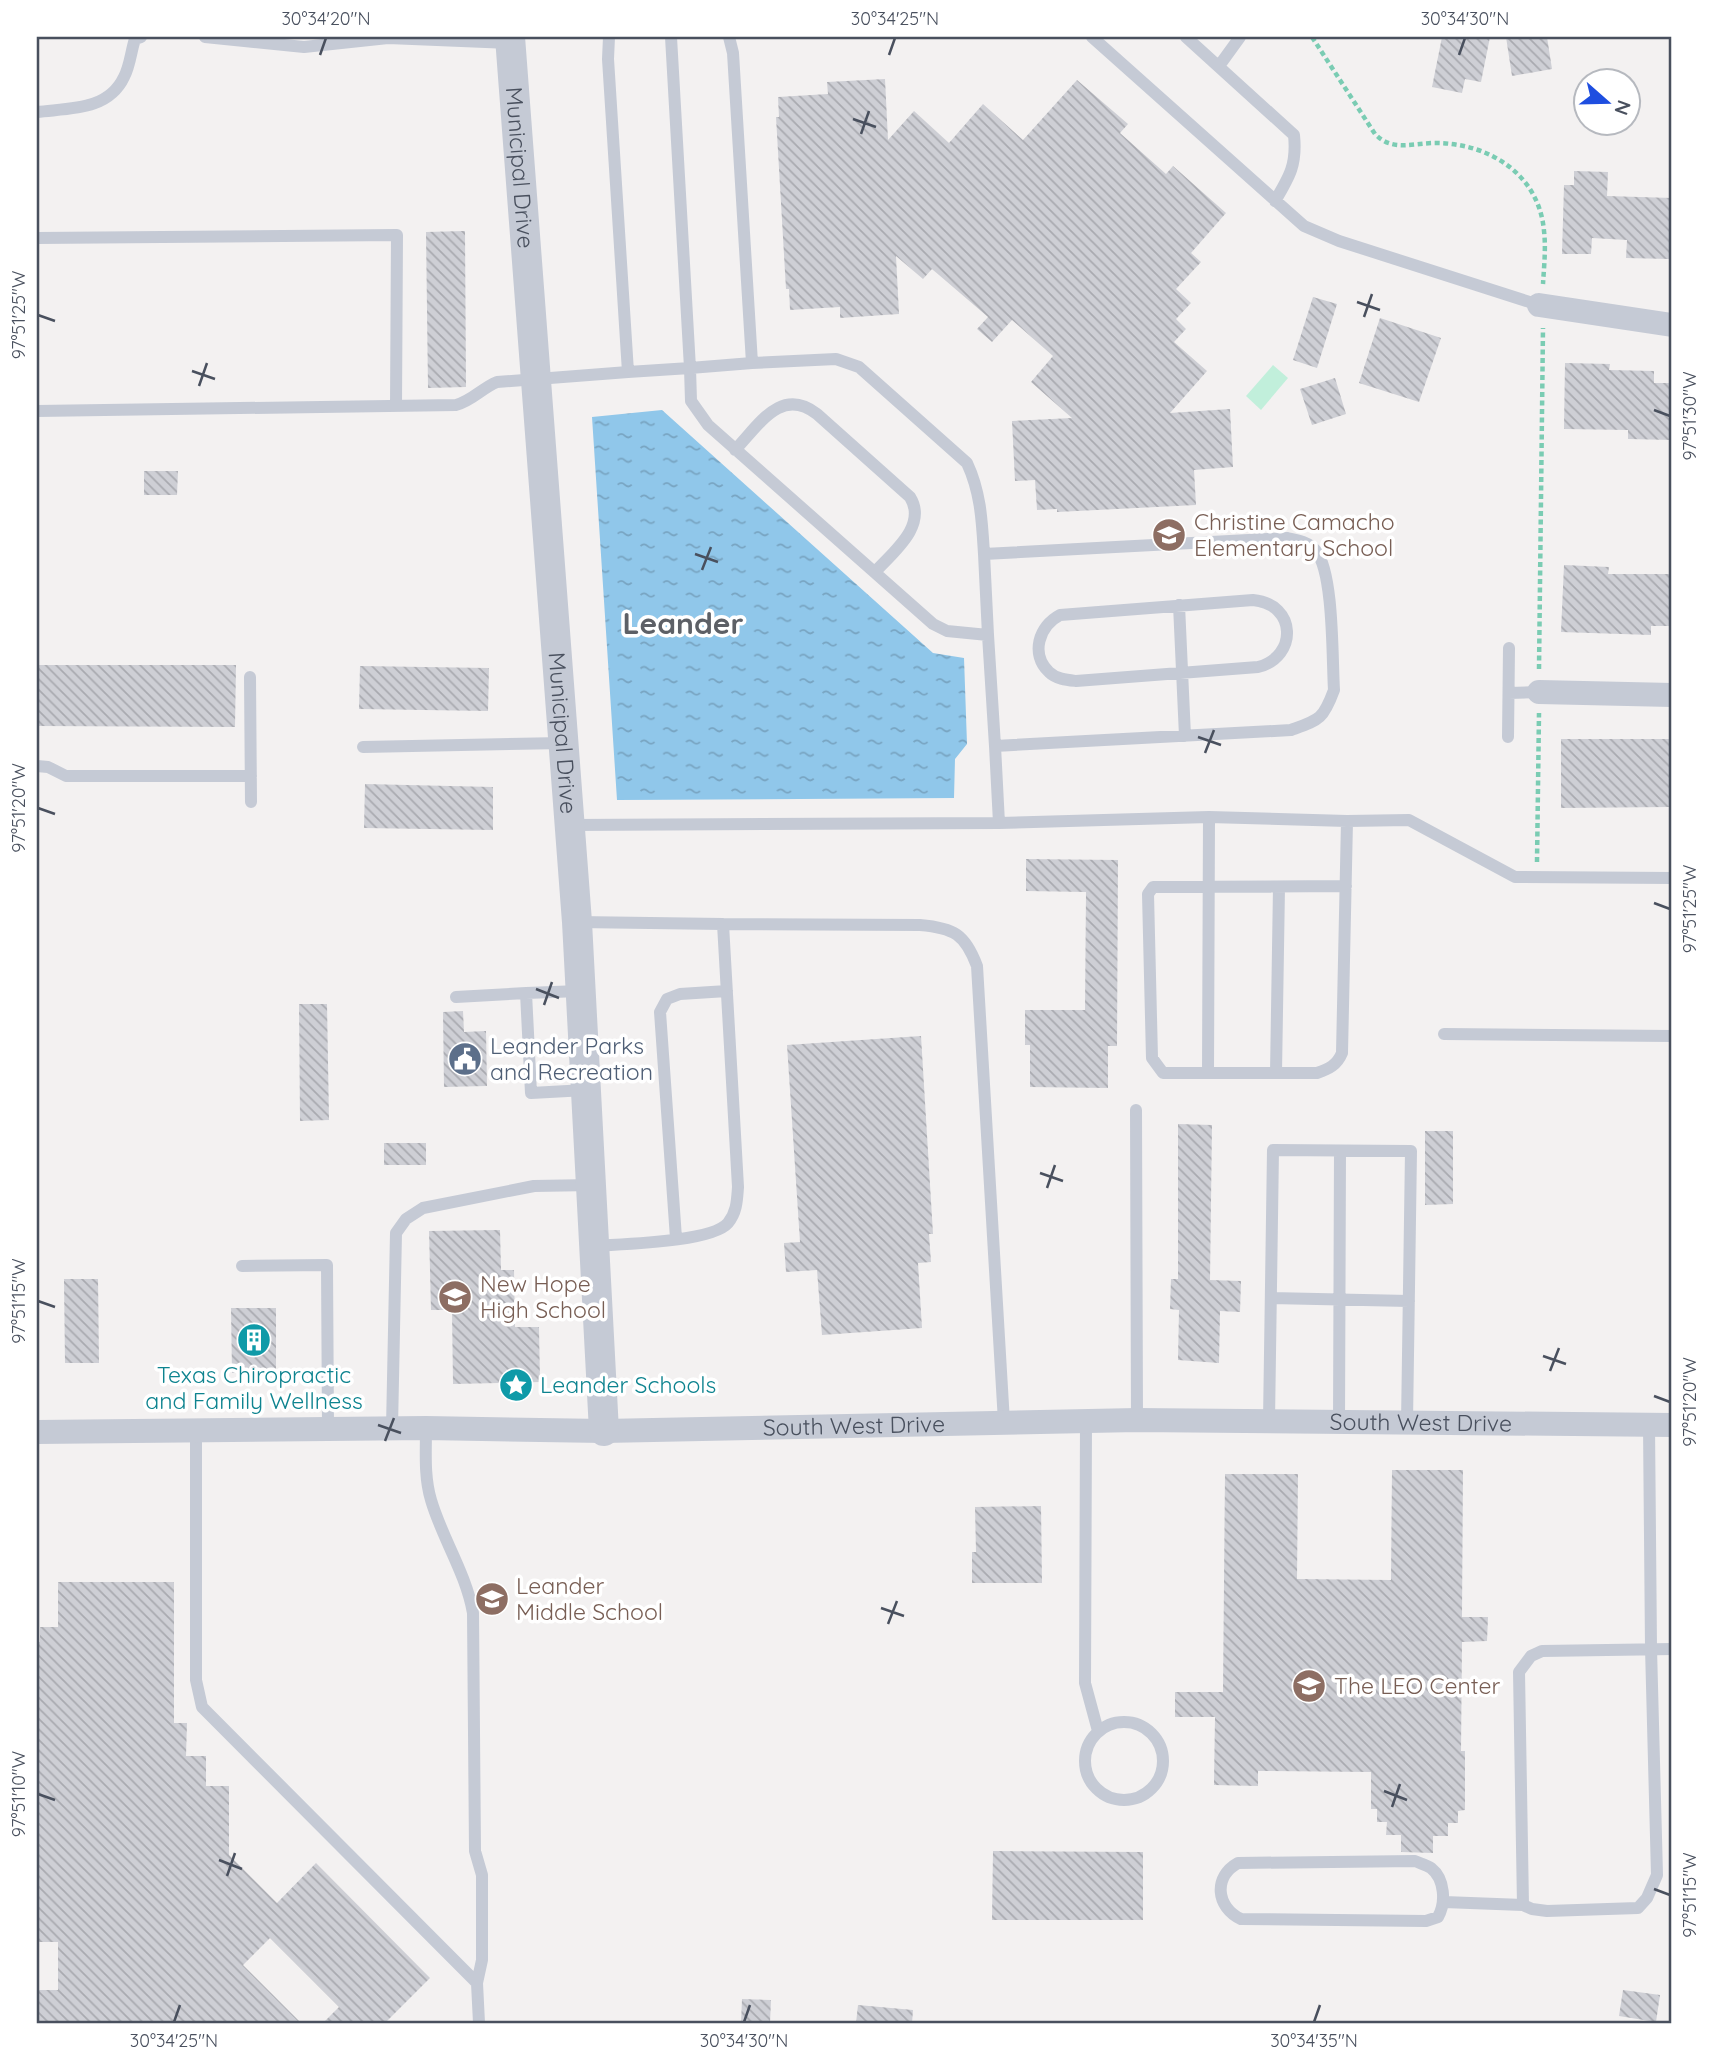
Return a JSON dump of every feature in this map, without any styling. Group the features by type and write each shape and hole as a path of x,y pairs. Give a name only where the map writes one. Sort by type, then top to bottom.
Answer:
{"street":[{"name":"Municipal Drive","path":"510,40 577,922 604,1431"},
{"path":"1541,305 1672,325"},
{"path":"1539,692 1672,695"},
{"name":"South West Drive","path":"37,1432 426,1428 604,1431 1137,1420 1661,1425"}],"lane":[{"path":"37,112 96,104 106,98 124,77 135,39 141,37"},
{"path":"205,37 304,47 388,38 510,40"},
{"path":"609,37 608,59 628,372"},
{"path":"671,37 691,401 708,425 735,450 933,624 947,631 989,635"},
{"path":"729,37 734,65 752,363"},
{"path":"1092,37 1304,226 1318,233 1541,305"},
{"path":"1186,37 1294,135 1296,160 1275,201"},
{"path":"1219,66 1240,37"},
{"path":"37,238 397,235 396,406"},
{"path":"37,411 456,405 465,403 483,389 498,382 836,359 859,367 967,463 976,483 981,506 999,823"},
{"path":"735,450 776,408 786,403 797,403 817,414 910,497 914,504 915,522 911,531 875,572"},
{"path":"984,554 1287,538 1304,542 1316,551 1326,573 1334,690 1318,721 1290,730 995,746"},
{"path":"1253,600 1266,601 1277,607 1285,618 1285,645 1279,658 1269,664 1182,673 1076,681 1062,679 1050,673 1042,662 1038,648 1041,633 1049,620 1060,615 1253,600"},
{"path":"1179,605 1185,736"},
{"path":"1508,737 1509,648"},
{"path":"250,677 251,802"},
{"path":"1509,693 1539,692"},
{"path":"363,747 564,743"},
{"path":"37,766 48,767 66,776 251,776"},
{"path":"569,825 999,823 1209,817 1409,820 1515,877 1672,878"},
{"path":"1208,1073 1209,817"},
{"path":"1346,886 1153,887 1148,894 1152,1058 1163,1073 1317,1073 1330,1069 1339,1062 1342,1053 1346,886 1347,821"},
{"path":"1276,1073 1279,887"},
{"path":"577,922 919,925 941,927 958,934 970,947 977,967 1004,1422"},
{"path":"596,1246 707,1235 727,1225 736,1211 738,1187 723,923"},
{"path":"456,997 581,991"},
{"path":"676,1238 660,1012 667,999 680,994 727,991"},
{"path":"527,993 531,1093 587,1090"},
{"path":"1444,1034 1672,1035"},
{"path":"1136,1110 1137,1420"},
{"path":"1269,1421 1273,1150 1411,1152 1407,1423"},
{"path":"1339,1422 1340,1151"},
{"path":"392,1429 396,1233 406,1219 422,1208 534,1186 592,1185"},
{"path":"242,1266 327,1265 328,1429"},
{"path":"1271,1298 1409,1301"},
{"path":"1086,1422 1085,1683 1098,1731"},
{"path":"1444,1902 1523,1905 1547,1911 1638,1908 1647,1898 1657,1875 1651,1648 1661,1425"},
{"path":"426,1428 428,1486 437,1519 463,1577 472,1613 475,1851 482,1875 482,1960 477,1983 479,2023"},
{"path":"196,1430 196,1681 202,1707 477,1983"},
{"path":"1523,1905 1519,1672 1531,1656 1542,1651 1672,1649"},
{"path":"1127,1721 1142,1725 1154,1734 1162,1748 1164,1763 1160,1779 1150,1791 1137,1799 1122,1801 1107,1797 1094,1787 1087,1774 1084,1759 1088,1743 1098,1731 1111,1723 1127,1721"},
{"path":"1415,1861 1432,1869 1440,1880 1444,1902 1438,1917 1426,1920 1241,1919 1228,1913 1221,1900 1222,1882 1228,1868 1238,1863 1415,1861"}],"path":[{"path":"1312,37 1375,134 1383,142 1402,146 1437,143 1474,149 1500,160 1524,178 1538,202 1544,232 1541,305 1538,852"}],"green space":[{"path":"1273,365 1288,378 1261,410 1246,396"}],"water":[{"path":"662,410 933,653 964,658 967,744 955,759 954,798 617,800 592,417"}],"building":[{"path":"1442,37 1490,37 1481,82 1465,79 1462,93 1432,87"},
{"path":"1506,37 1547,37 1552,69 1512,76"},
{"path":"885,79 888,140 914,111 949,143 983,104 1023,140 1077,80 1128,124 1120,133 1166,174 1173,166 1226,213 1191,253 1201,262 1176,289 1191,303 1176,319 1186,329 1174,342 1207,371 1170,413 1230,409 1233,467 1194,470 1196,505 1057,512 1057,509 1037,510 1035,480 1015,481 1012,421 1072,418 1031,382 1053,356 1012,320 992,342 977,329 988,317 932,269 923,279 896,256 899,314 840,318 840,307 790,310 789,289 786,289 776,117 779,117 778,97 828,94 827,82"},
{"path":"1574,171 1608,172 1607,196 1672,198 1670,259 1626,258 1627,240 1592,238 1591,254 1562,254 1564,185 1574,185"},
{"path":"465,231 466,387 428,388 426,232"},
{"path":"1313,297 1337,304 1317,368 1293,360"},
{"path":"1380,318 1441,338 1419,402 1359,383"},
{"path":"1565,363 1610,364 1609,370 1654,371 1654,383 1672,383 1672,440 1628,439 1628,430 1564,429"},
{"path":"1335,378 1346,414 1312,425 1300,389"},
{"path":"144,471 178,471 177,495 144,495"},
{"path":"1564,565 1609,567 1608,574 1670,574 1671,626 1651,626 1651,635 1561,632"},
{"path":"37,665 236,665 235,727 37,726"},
{"path":"360,666 489,668 488,711 359,709"},
{"path":"1561,739 1669,739 1669,807 1561,808"},
{"path":"365,784 493,787 493,830 364,828"},
{"path":"1026,859 1118,860 1117,1046 1108,1046 1108,1088 1030,1087 1030,1045 1025,1045 1025,1010 1085,1010 1086,892 1026,891"},
{"path":"299,1004 327,1004 329,1120 300,1121"},
{"name":"Leander Parks and Recreation","path":"463,1011 464,1032 486,1031 487,1086 444,1087 443,1012"},
{"path":"921,1036 933,1234 929,1234 931,1262 918,1263 922,1328 822,1335 817,1270 786,1272 784,1243 800,1242 787,1045"},
{"path":"1178,1124 1212,1125 1210,1280 1241,1281 1240,1312 1220,1311 1219,1363 1178,1360 1179,1310 1170,1309 1171,1279 1178,1279"},
{"path":"1425,1131 1453,1131 1453,1204 1425,1205"},
{"path":"384,1143 426,1143 426,1165 384,1165"},
{"path":"500,1230 501,1270 514,1270 515,1327 539,1327 540,1382 453,1384 452,1310 431,1310 429,1231"},
{"path":"64,1279 98,1279 99,1363 65,1363"},
{"name":"Texas Chiropractic and Family Wellness","path":"231,1308 276,1308 276,1373 232,1373"},
{"path":"1392,1470 1463,1470 1462,1617 1488,1617 1487,1641 1462,1642 1461,1751 1465,1751 1465,1810 1458,1811 1458,1823 1448,1823 1448,1836 1433,1836 1433,1853 1401,1852 1401,1835 1386,1835 1387,1822 1377,1822 1377,1809 1371,1809 1371,1772 1258,1771 1258,1786 1214,1785 1215,1717 1175,1717 1175,1692 1223,1692 1225,1474 1298,1474 1297,1579 1391,1580"},
{"path":"1041,1506 1042,1583 972,1583 972,1552 976,1552 975,1507"},
{"path":"58,1582 174,1582 174,1723 187,1723 186,1756 206,1756 206,1786 229,1786 229,1855 277,1903 316,1863 430,1978 385,2023 323,2023 339,2007 270,1938 243,1965 301,2023 37,2023 37,1990 58,1990 58,1942 37,1942 37,1642 40,1642 40,1627 58,1627"},
{"path":"993,1851 1143,1852 1143,1920 992,1920"},
{"path":"1623,1990 1660,1995 1656,2022 1619,2016"},
{"path":"742,1999 771,2000 770,2023 741,2023"},
{"path":"858,2005 913,2010 912,2023 856,2023"}],"place":[{"name":"Christine Camacho Elementary School","path":"1169,535"},
{"name":"Leander Parks and Recreation","path":"465,1059"},
{"name":"New Hope High School","path":"455,1297"},
{"name":"Texas Chiropractic and Family Wellness","path":"254,1340"},
{"name":"Leander Schools","path":"516,1385"},
{"name":"Leander Middle School","path":"492,1599"},
{"name":"The LEO Center","path":"1309,1686"}],"district":[{"name":"Leander","path":"683,624"}]}
